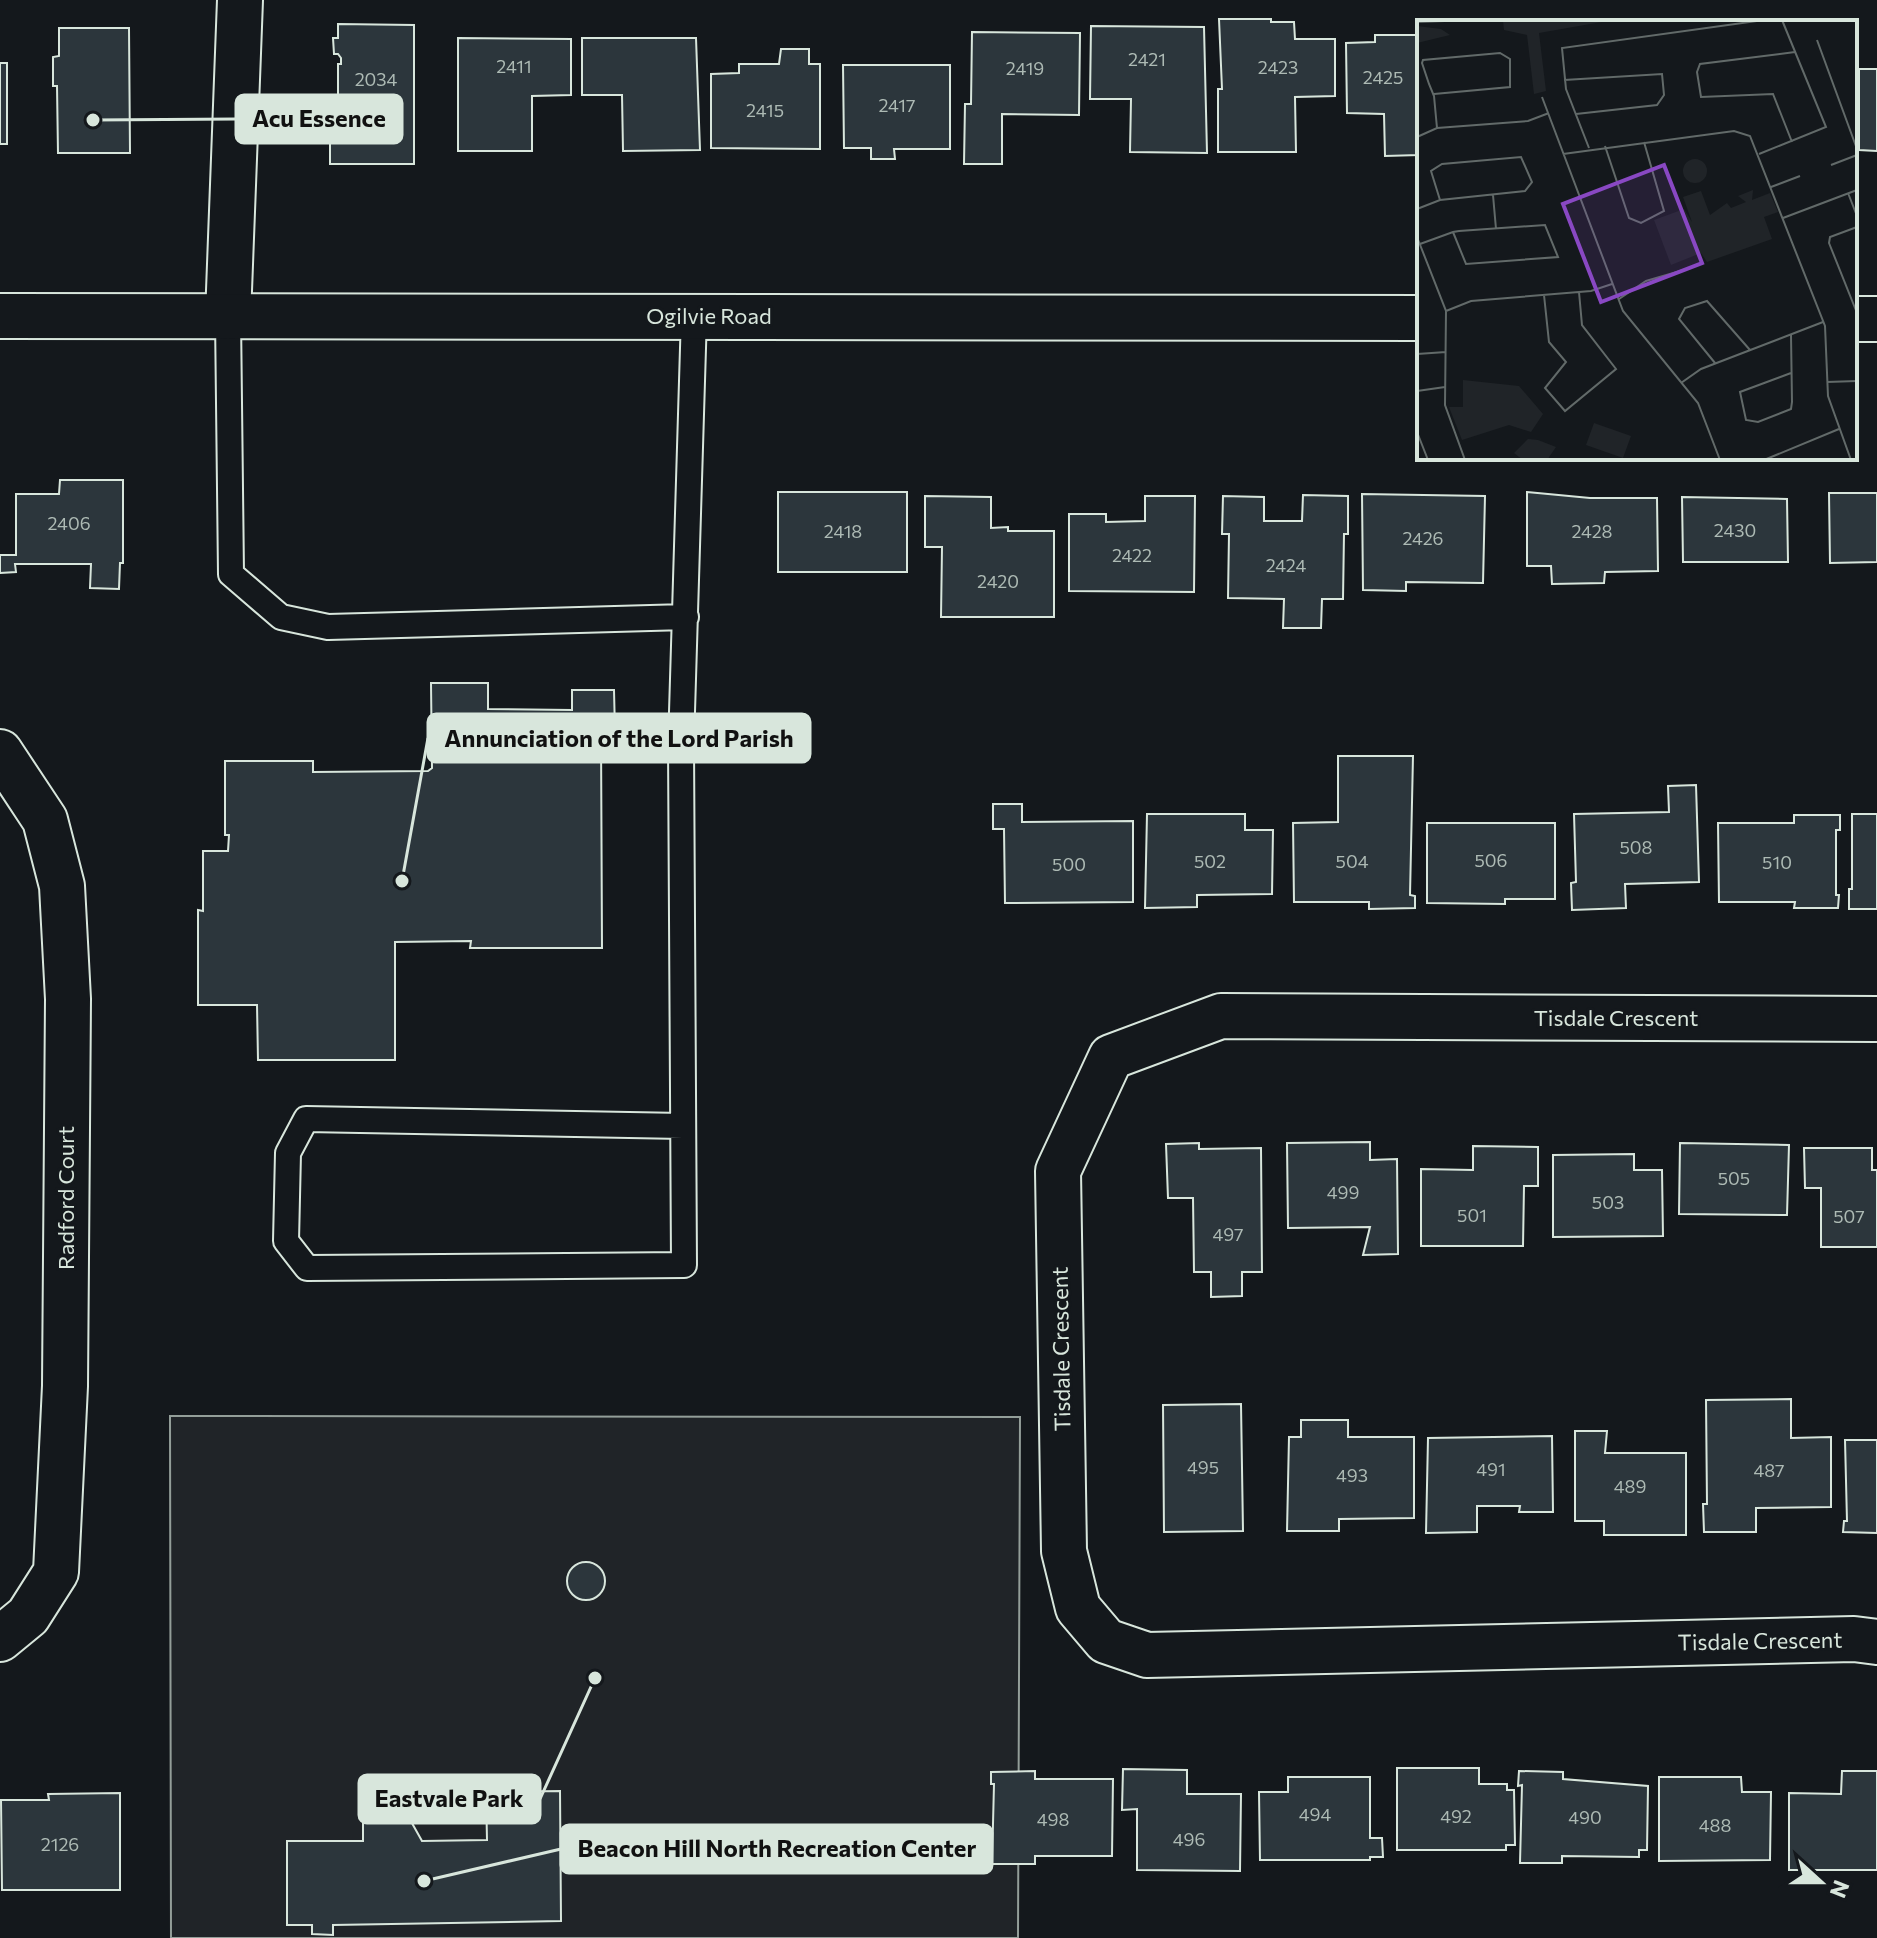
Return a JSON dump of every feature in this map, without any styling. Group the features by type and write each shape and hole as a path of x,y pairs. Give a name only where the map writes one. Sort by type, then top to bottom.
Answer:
{"street":[{"path":"228,317 240,0"},
{"name":"Ogilvie Road","path":"0,316 1417,318"},
{"name":"Radford Court","path":"0,752 45,820 62,886 68,999 65,1386 56,1572 28,1616 0,1639"},
{"name":"Tisdale Crescent","path":"1877,1019 1221,1016 1111,1057 1058,1171 1064,1551 1078,1608 1106,1641 1147,1655 1838,1640 1877,1642"}],"lane":[{"path":"683,1126 306,1119 288,1153 286,1241 307,1268 684,1265 681,745 694,315"},
{"path":"228,317 231,574 281,617 328,627 686,617"}],"shaded area":[{"path":"170,1416 1020,1417 1018,1938 171,1938"}],"building":[{"path":"1219,19 1294,22 1295,39 1335,39 1335,96 1295,97 1296,152 1218,152 1218,89 1222,89"},
{"path":"338,24 414,25 414,164 330,164 330,125 338,125 334,123 334,96 338,96 338,64 341,64 341,58 334,54 333,38 338,38"},
{"path":"1091,26 1204,27 1207,153 1130,152 1131,99 1090,99"},
{"path":"59,28 129,28 130,153 58,153 57,86 53,86 53,57 59,56"},
{"path":"972,32 1080,33 1079,115 1002,114 1002,164 964,164 965,104 971,104"},
{"path":"1375,35 1417,35 1417,155 1385,156 1384,114 1347,113 1346,43 1375,42"},
{"path":"458,38 571,39 571,95 532,96 532,151 458,151"},
{"path":"582,38 696,38 700,150 623,151 622,95 582,95"},
{"path":"781,49 809,49 809,64 820,64 820,149 711,148 711,74 739,73 739,64 779,64"},
{"path":"0,63 7,63 7,144 0,144"},
{"path":"843,65 950,65 950,149 894,149 895,159 871,159 871,148 844,148"},
{"path":"1859,69 1877,69 1877,151 1859,150"},
{"path":"60,480 123,480 123,563 120,563 119,589 90,588 91,564 15,564 16,572 0,573 0,555 16,555 16,494 59,494"},
{"path":"778,492 907,492 907,572 778,572"},
{"path":"1527,492 1590,498 1657,498 1658,571 1605,572 1604,583 1552,584 1551,566 1527,566"},
{"path":"1829,493 1877,493 1877,562 1830,563"},
{"path":"1362,494 1485,496 1483,583 1406,582 1406,591 1363,590"},
{"path":"1303,495 1348,496 1343,599 1322,599 1321,628 1283,628 1284,599 1228,598 1229,534 1222,534 1223,496 1264,497 1264,521 1302,521"},
{"path":"925,496 991,497 991,528 1054,531 1054,617 941,617 942,547 925,547"},
{"path":"1145,496 1195,496 1194,592 1069,591 1069,514 1106,514 1106,522 1145,521"},
{"path":"1682,497 1787,499 1788,562 1683,562"},
{"path":"431,683 488,683 488,709 572,710 572,690 614,690 615,732 601,732 602,948 470,948 471,941 395,942 395,1060 258,1060 257,1005 198,1005 198,910 203,911 203,851 228,851 229,835 225,835 225,761 313,761 313,772 428,771 432,768"},
{"path":"1338,756 1413,756 1410,895 1415,896 1415,908 1369,909 1369,902 1294,902 1293,823 1338,822"},
{"path":"1696,785 1699,882 1625,884 1626,908 1572,910 1571,883 1576,882 1574,814 1669,812 1668,786"},
{"path":"993,804 1022,804 1022,822 1133,821 1133,902 1005,903 1004,829 993,829"},
{"path":"1147,814 1245,814 1245,830 1273,830 1272,894 1197,895 1197,907 1145,908"},
{"path":"1852,814 1877,814 1877,909 1849,909"},
{"path":"1794,815 1840,815 1840,830 1836,830 1838,908 1794,908 1795,902 1719,902 1718,823 1794,823"},
{"path":"1427,823 1555,823 1555,899 1505,899 1505,904 1427,903"},
{"path":"1370,1142 1370,1160 1397,1159 1398,1254 1363,1255 1370,1227 1288,1228 1287,1143"},
{"path":"1199,1143 1199,1149 1261,1148 1262,1272 1242,1272 1242,1296 1211,1297 1211,1272 1194,1272 1193,1198 1168,1198 1166,1144"},
{"path":"1680,1143 1789,1145 1787,1215 1679,1214"},
{"path":"1473,1146 1538,1147 1538,1186 1524,1186 1523,1246 1421,1246 1421,1169 1473,1170"},
{"path":"1804,1148 1872,1148 1872,1170 1877,1170 1877,1247 1821,1247 1821,1188 1805,1188"},
{"path":"1634,1154 1634,1170 1662,1170 1663,1236 1553,1237 1553,1155"},
{"path":"1791,1399 1791,1438 1831,1437 1831,1507 1756,1508 1756,1532 1704,1532 1703,1504 1707,1504 1706,1400"},
{"path":"1241,1404 1243,1531 1164,1532 1163,1405"},
{"path":"1301,1420 1348,1420 1348,1437 1414,1437 1414,1518 1339,1519 1339,1531 1287,1531 1289,1437 1301,1437"},
{"path":"1575,1431 1607,1431 1605,1453 1686,1453 1686,1535 1604,1535 1604,1521 1575,1521"},
{"path":"1552,1436 1553,1512 1519,1512 1520,1506 1477,1506 1477,1532 1426,1533 1428,1438"},
{"path":"1845,1440 1877,1440 1877,1533 1843,1532 1844,1521 1847,1521"},
{"path":"586,1562 599,1568 605,1581 599,1594 586,1600 573,1594 567,1581 573,1568"},
{"path":"1397,1768 1479,1768 1479,1784 1507,1784 1507,1790 1514,1790 1515,1845 1506,1845 1506,1850 1397,1850"},
{"path":"1123,1769 1187,1770 1187,1794 1241,1794 1240,1871 1137,1870 1137,1809 1122,1810"},
{"path":"1035,1771 1035,1779 1113,1779 1112,1856 1035,1856 1035,1864 992,1864 994,1784 991,1784 991,1772"},
{"path":"1519,1771 1563,1772 1563,1779 1648,1786 1647,1850 1639,1850 1639,1857 1562,1856 1562,1863 1520,1863 1522,1785 1518,1786"},
{"path":"1842,1771 1877,1771 1877,1870 1789,1870 1789,1793 1841,1794"},
{"path":"1288,1777 1370,1777 1370,1838 1382,1838 1383,1857 1370,1857 1370,1860 1260,1860 1259,1792 1288,1792"},
{"path":"1659,1777 1741,1777 1742,1792 1771,1792 1770,1860 1659,1861"},
{"path":"560,1791 561,1921 333,1925 333,1935 312,1934 312,1925 287,1925 287,1841 363,1841 363,1821 399,1800 422,1841 487,1840 486,1792"},
{"path":"120,1793 120,1890 2,1890 1,1800 49,1800 48,1794"}],"place":[{"name":"Acu Essence","path":"93,120"},
{"name":"Annunciation of the Lord Parish","path":"402,881"},
{"name":"Eastvale Park","path":"595,1678"},
{"name":"Beacon Hill North Recreation Center","path":"424,1881"}]}
